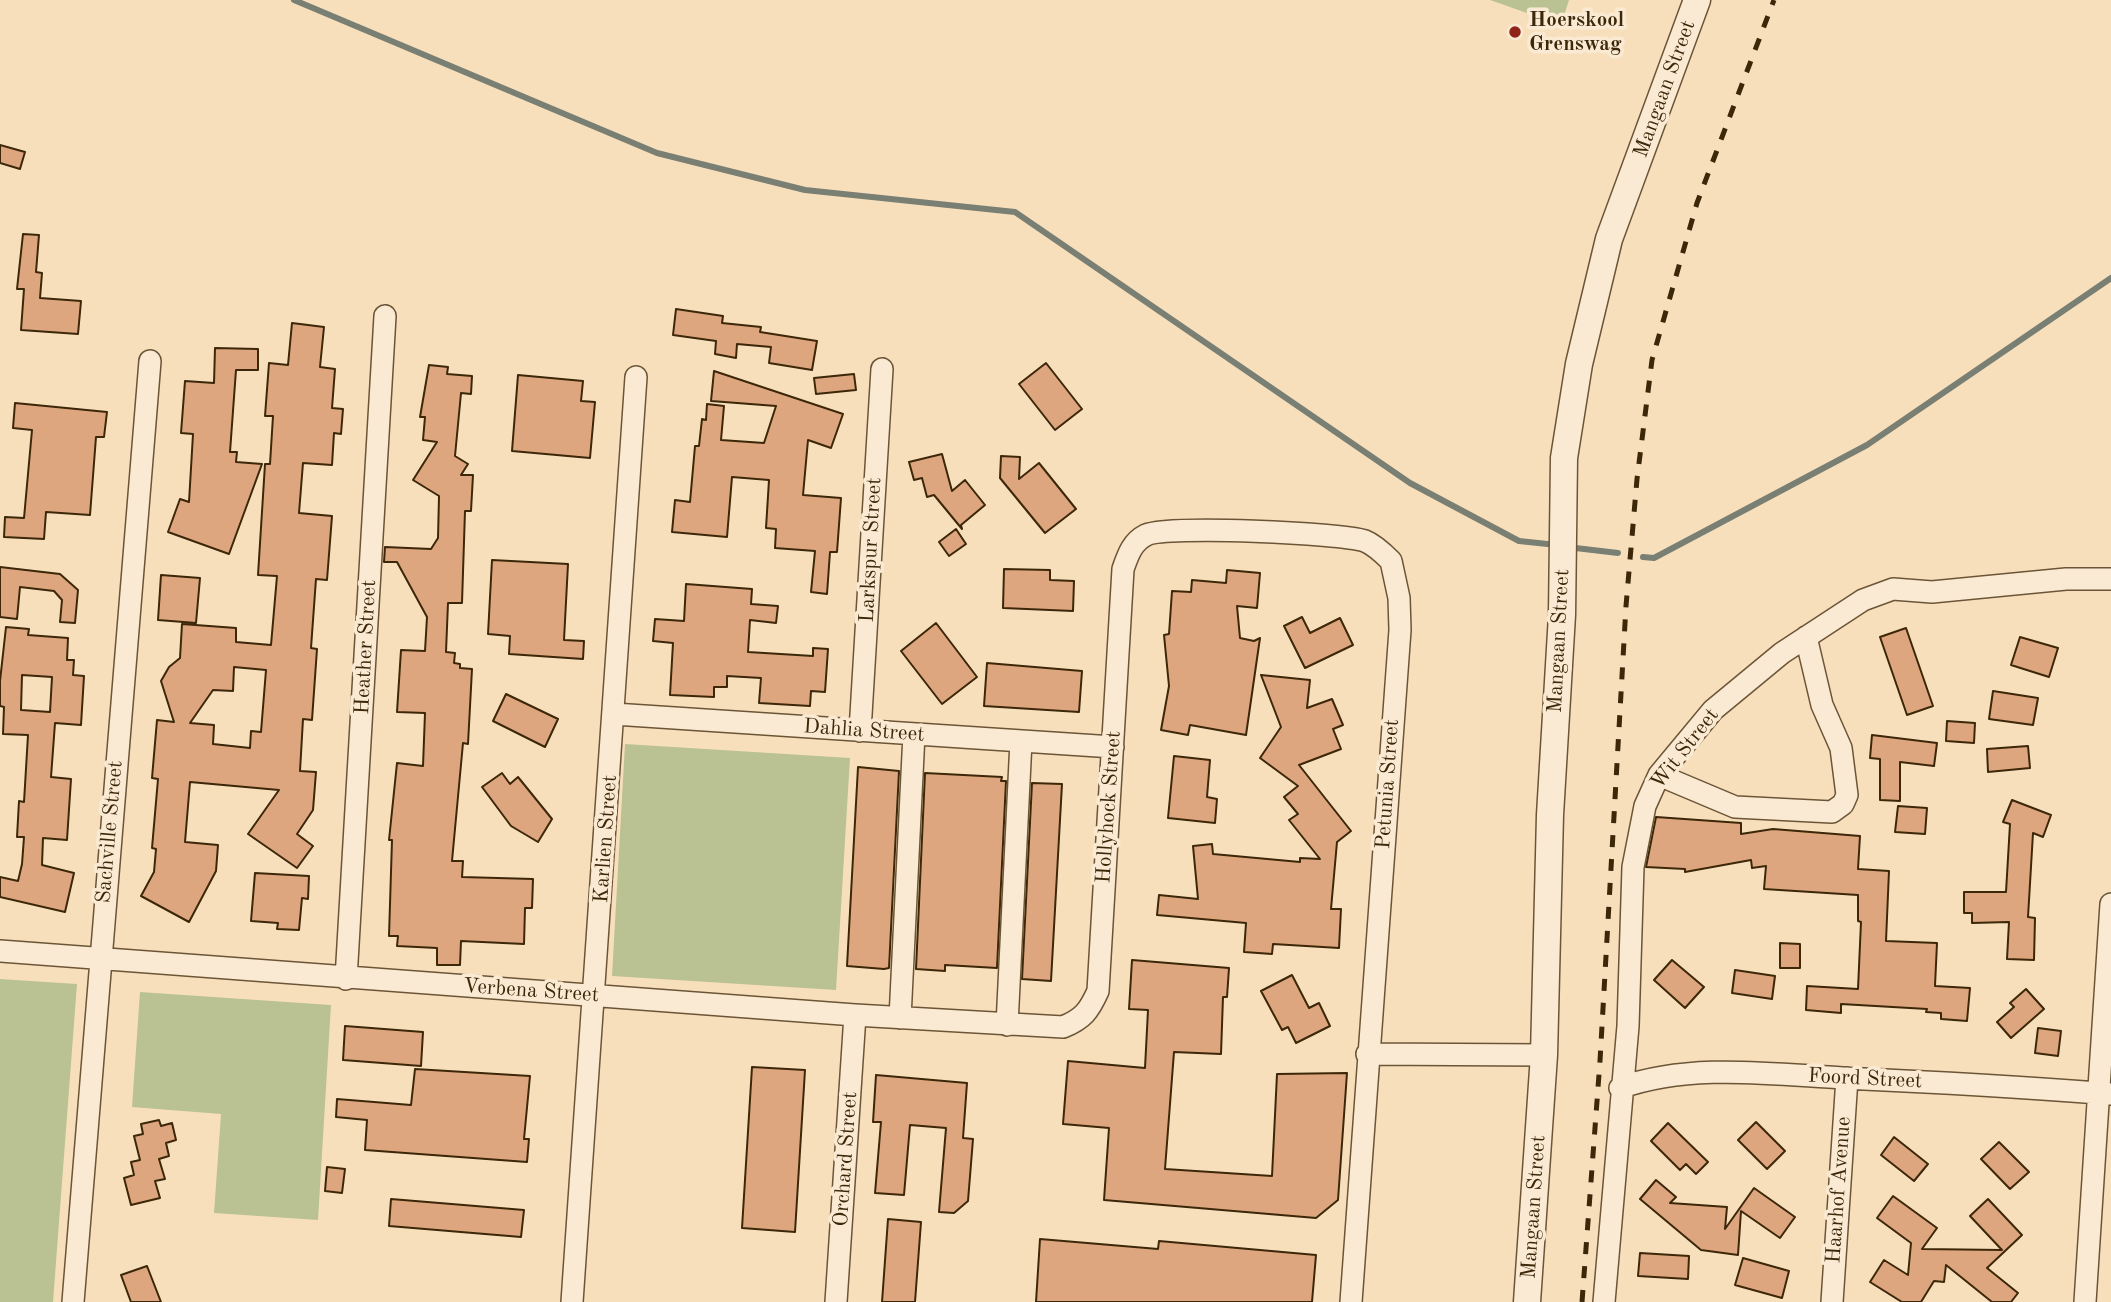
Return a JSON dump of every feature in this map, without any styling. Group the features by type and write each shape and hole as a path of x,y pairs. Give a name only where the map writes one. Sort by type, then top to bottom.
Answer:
{"street":[{"name":"Mangaan Street","path":"1527,1302 1544,1055 1549,816 1562,615 1564,458 1579,364 1609,239 1697,0"},
{"name":"Heather Street","path":"346,979 385,316"},
{"name":"Sachville Street","path":"73,1302 99,958 150,361"},
{"name":"Larkspur Street","path":"860,731 882,369"},
{"name":"Karlien Street","path":"572,1302 636,377"},
{"name":"Petunia Street","path":"1123,569 1136,541 1158,531 1178,530 1366,541 1391,561 1399,598 1400,630 1351,1302"},
{"name":"Hollyhock Street","path":"1063,1027 1080,1020 1090,1011 1098,991 1123,569"},
{"name":"Wit Street","path":"1604,1302 1620,1088 1628,1026 1633,867 1644,806 1659,775 1713,710 1806,637 1863,600 1893,589 1931,592 2111,579"},
{"path":"1659,775 1735,807 1832,811 1843,804 1847,795 1841,748 1822,705 1806,637"},
{"name":"Dahlia Street","path":"614,715 1113,747"},
{"path":"900,1018 914,734"},
{"path":"1007,1025 1021,741"},
{"path":"2085,1302 2105,1094 2111,904"},
{"name":"Verbena Street","path":"0,951 346,979 1063,1027"},
{"name":"Orchard Street","path":"836,1302 855,1015"},
{"path":"1367,1054 1544,1055"},
{"name":"Foord Street","path":"1620,1088 1667,1076 1731,1072 2105,1094"},
{"name":"Haarhof Avenue","path":"1832,1302 1847,1078"}],"green space":[{"path":"1490,0 1569,0 1561,25"},
{"path":"625,744 850,758 836,990 612,976"},
{"path":"0,979 77,984 53,1302 0,1302"},
{"path":"140,992 331,1005 318,1220 214,1213 221,1114 132,1107"}],"building":[{"path":"0,145 25,152 20,169 0,163"},
{"path":"23,234 39,235 36,272 42,273 40,298 81,301 78,334 21,330 24,289 17,289"},
{"path":"676,309 723,316 722,323 761,327 760,332 817,341 812,370 769,363 771,347 737,344 736,358 715,354 716,341 673,335"},
{"path":"292,323 324,327 320,367 335,369 332,408 343,409 341,434 334,433 332,465 303,463 299,513 332,516 327,580 316,579 311,648 317,649 312,720 303,719 300,771 316,772 313,810 297,834 313,846 297,868 248,834 279,790 190,782 185,842 218,845 216,871 189,922 141,896 154,872 156,849 152,848 158,779 152,778 157,720 174,722 161,681 169,667 180,658 182,624 236,628 236,642 271,645 277,576 258,575 265,464 270,464 273,416 265,416 269,363 288,365","holes":["234,667 266,670 261,732 251,731 250,748 213,744 214,725 190,723 213,690 233,691"]},
{"path":"215,348 258,349 258,370 236,370 230,452 237,452 236,462 262,464 229,554 168,532 180,499 189,502 193,434 181,433 185,381 214,383"},
{"path":"1046,363 1082,409 1055,430 1019,384"},
{"path":"429,365 448,367 447,374 472,376 471,394 461,393 455,456 468,464 461,475 473,475 471,511 465,511 462,603 448,603 446,652 455,653 454,663 460,664 460,668 472,669 468,744 463,743 452,861 463,861 462,877 533,879 532,908 525,908 524,944 461,941 460,965 437,965 437,948 397,946 398,936 389,936 392,840 389,840 397,763 423,766 425,713 397,712 401,650 425,651 427,617 397,562 384,562 385,547 431,549 438,538 439,496 413,480 437,442 423,440 425,417 420,417"},
{"path":"714,371 843,414 831,448 808,440 803,495 841,498 837,552 830,552 827,594 811,592 815,551 775,548 776,529 766,528 769,480 732,477 727,537 672,532 675,500 690,502 695,446 699,446 702,419 706,420 707,404 724,406 721,440 764,443 776,406 711,401"},
{"path":"854,374 856,390 816,394 814,378"},
{"path":"518,375 583,381 581,401 595,402 590,458 512,451"},
{"path":"15,403 107,412 104,437 96,437 90,515 46,512 44,539 4,537 5,517 24,518 32,430 13,428"},
{"path":"942,454 952,491 965,480 985,505 961,525 962,529 934,495 927,497 922,478 914,480 909,462"},
{"path":"1001,456 1020,457 1019,479 1039,463 1076,509 1045,533 1000,478"},
{"path":"956,529 966,544 949,556 939,542"},
{"path":"492,560 568,564 564,640 584,641 583,659 509,654 510,636 488,634"},
{"path":"0,567 60,574 78,590 75,623 60,622 62,600 54,591 20,587 17,619 0,617"},
{"path":"1004,569 1050,570 1050,580 1074,581 1073,611 1003,608"},
{"path":"1227,570 1260,573 1257,608 1237,606 1240,638 1254,641 1260,638 1246,735 1190,725 1188,735 1161,730 1169,686 1164,635 1169,634 1172,591 1191,592 1192,580 1226,583"},
{"path":"161,575 200,578 196,623 158,620"},
{"path":"686,584 752,589 751,604 778,606 776,623 750,620 748,652 813,656 813,648 828,649 825,692 811,691 810,706 759,703 761,678 727,676 727,687 714,687 714,697 670,695 673,643 653,641 655,619 684,621"},
{"path":"1302,617 1310,633 1340,618 1353,645 1305,668 1284,626"},
{"path":"936,623 977,677 942,704 901,651"},
{"path":"6,627 29,629 28,635 68,638 67,660 74,660 73,675 84,676 81,725 55,723 51,777 71,779 67,840 43,838 42,865 74,873 65,912 0,897 0,877 18,881 22,864 24,837 17,837 19,801 24,802 28,735 3,734 4,707 0,706","holes":["22,675 52,677 50,712 21,710"]},
{"path":"1906,628 1933,706 1907,715 1880,637"},
{"path":"2020,637 2058,648 2049,677 2011,665"},
{"path":"987,663 1082,671 1079,712 984,706"},
{"path":"1261,675 1310,680 1307,708 1332,699 1343,725 1333,729 1341,749 1299,765 1351,831 1337,842 1331,909 1341,909 1339,948 1273,944 1272,954 1244,952 1246,923 1157,915 1159,895 1198,899 1193,846 1212,844 1213,854 1300,862 1300,858 1320,859 1289,820 1298,814 1284,797 1298,786 1260,758 1281,727"},
{"path":"1993,691 2038,698 2033,725 1989,719"},
{"path":"506,694 558,719 545,747 493,721"},
{"path":"1947,721 1975,723 1974,743 1946,741"},
{"path":"1872,735 1937,743 1934,766 1900,762 1900,801 1880,800 1880,759 1870,758"},
{"path":"2028,746 2030,768 1988,772 1987,749"},
{"path":"1174,756 1210,760 1207,797 1217,799 1215,823 1168,818"},
{"path":"858,767 899,771 889,968 884,969 847,966"},
{"path":"502,773 510,784 518,777 552,819 538,842 511,826 482,787"},
{"path":"925,773 1002,777 1001,781 1006,781 997,968 945,965 945,971 916,969"},
{"path":"1032,783 1062,784 1051,981 1022,979"},
{"path":"2012,800 2051,815 2043,837 2033,833 2028,917 2035,918 2034,960 2007,959 2009,922 1972,923 1972,913 1964,913 1964,892 2006,892 2010,824 2003,822"},
{"path":"1898,806 1927,808 1925,834 1895,832"},
{"path":"1656,817 1741,823 1741,834 1773,829 1860,836 1858,869 1889,871 1886,941 1937,943 1935,986 1970,988 1967,1021 1941,1019 1941,1013 1926,1012 1927,1009 1841,1004 1841,1013 1806,1010 1807,986 1858,989 1861,922 1858,921 1858,895 1764,889 1766,866 1752,868 1751,860 1685,872 1685,869 1646,867"},
{"path":"255,873 309,876 308,899 302,898 299,930 277,929 278,923 251,921"},
{"path":"1780,943 1800,944 1800,968 1780,968"},
{"path":"1132,960 1229,968 1227,997 1223,997 1221,1054 1174,1052 1165,1169 1272,1176 1277,1074 1347,1073 1338,1200 1316,1218 1104,1200 1109,1128 1063,1124 1068,1061 1145,1068 1148,1010 1129,1009"},
{"path":"1672,960 1704,987 1685,1008 1654,980"},
{"path":"1735,970 1775,976 1772,999 1732,993"},
{"path":"1292,975 1309,1008 1319,1003 1330,1026 1296,1043 1288,1027 1282,1030 1261,991"},
{"path":"2026,989 2044,1009 2011,1038 1997,1022 2014,1007 2010,1003"},
{"path":"345,1026 423,1032 421,1066 343,1060"},
{"path":"2038,1028 2061,1031 2058,1056 2035,1053"},
{"path":"752,1067 805,1070 795,1232 742,1228"},
{"path":"415,1069 530,1076 524,1139 529,1139 527,1162 365,1150 367,1120 336,1117 337,1099 411,1105"},
{"path":"876,1075 967,1083 963,1138 973,1139 968,1201 954,1213 939,1212 946,1128 910,1125 904,1195 875,1193 881,1122 873,1122"},
{"path":"159,1120 161,1126 172,1123 176,1140 166,1143 169,1156 159,1159 165,1179 155,1181 160,1198 131,1205 124,1178 134,1175 131,1162 140,1160 134,1136 143,1134 141,1124"},
{"path":"1756,1122 1785,1151 1767,1169 1738,1140"},
{"path":"1668,1123 1708,1162 1696,1174 1686,1164 1680,1170 1651,1141"},
{"path":"1894,1137 1928,1164 1914,1181 1881,1155"},
{"path":"1999,1142 2029,1172 2010,1189 1981,1159"},
{"path":"327,1167 345,1169 342,1193 325,1191"},
{"path":"1656,1180 1676,1197 1670,1203 1727,1207 1725,1229 1754,1188 1795,1217 1780,1238 1741,1211 1738,1255 1701,1250 1640,1199"},
{"path":"1893,1196 1937,1228 1922,1249 2002,1250 1970,1216 1988,1199 2022,1235 1987,1268 2018,1293 2011,1302 1992,1302 1946,1265 1944,1282 1934,1281 1921,1302 1902,1302 1870,1282 1884,1260 1908,1275 1911,1243 1877,1218"},
{"path":"391,1199 524,1210 521,1237 389,1226"},
{"path":"888,1219 921,1222 915,1302 882,1302"},
{"path":"1040,1239 1158,1249 1159,1241 1316,1255 1312,1302 1036,1302"},
{"path":"1640,1253 1689,1256 1688,1279 1638,1276"},
{"path":"1743,1258 1789,1271 1782,1298 1735,1285"},
{"path":"147,1266 161,1302 131,1302 121,1275"}],"waterway":[{"path":"294,0 657,153 805,190 1015,212 1410,483 1519,541 1557,545"},
{"path":"1643,557 1654,558 1867,445 2111,278"},
{"path":"1567,547 1618,553"}],"railway":[{"path":"1582,1302 1600,1061 1626,606 1637,479 1652,360 1697,203 1774,0"}],"place":[{"name":"Hoerskool Grenswag","path":"1515,32"}]}
